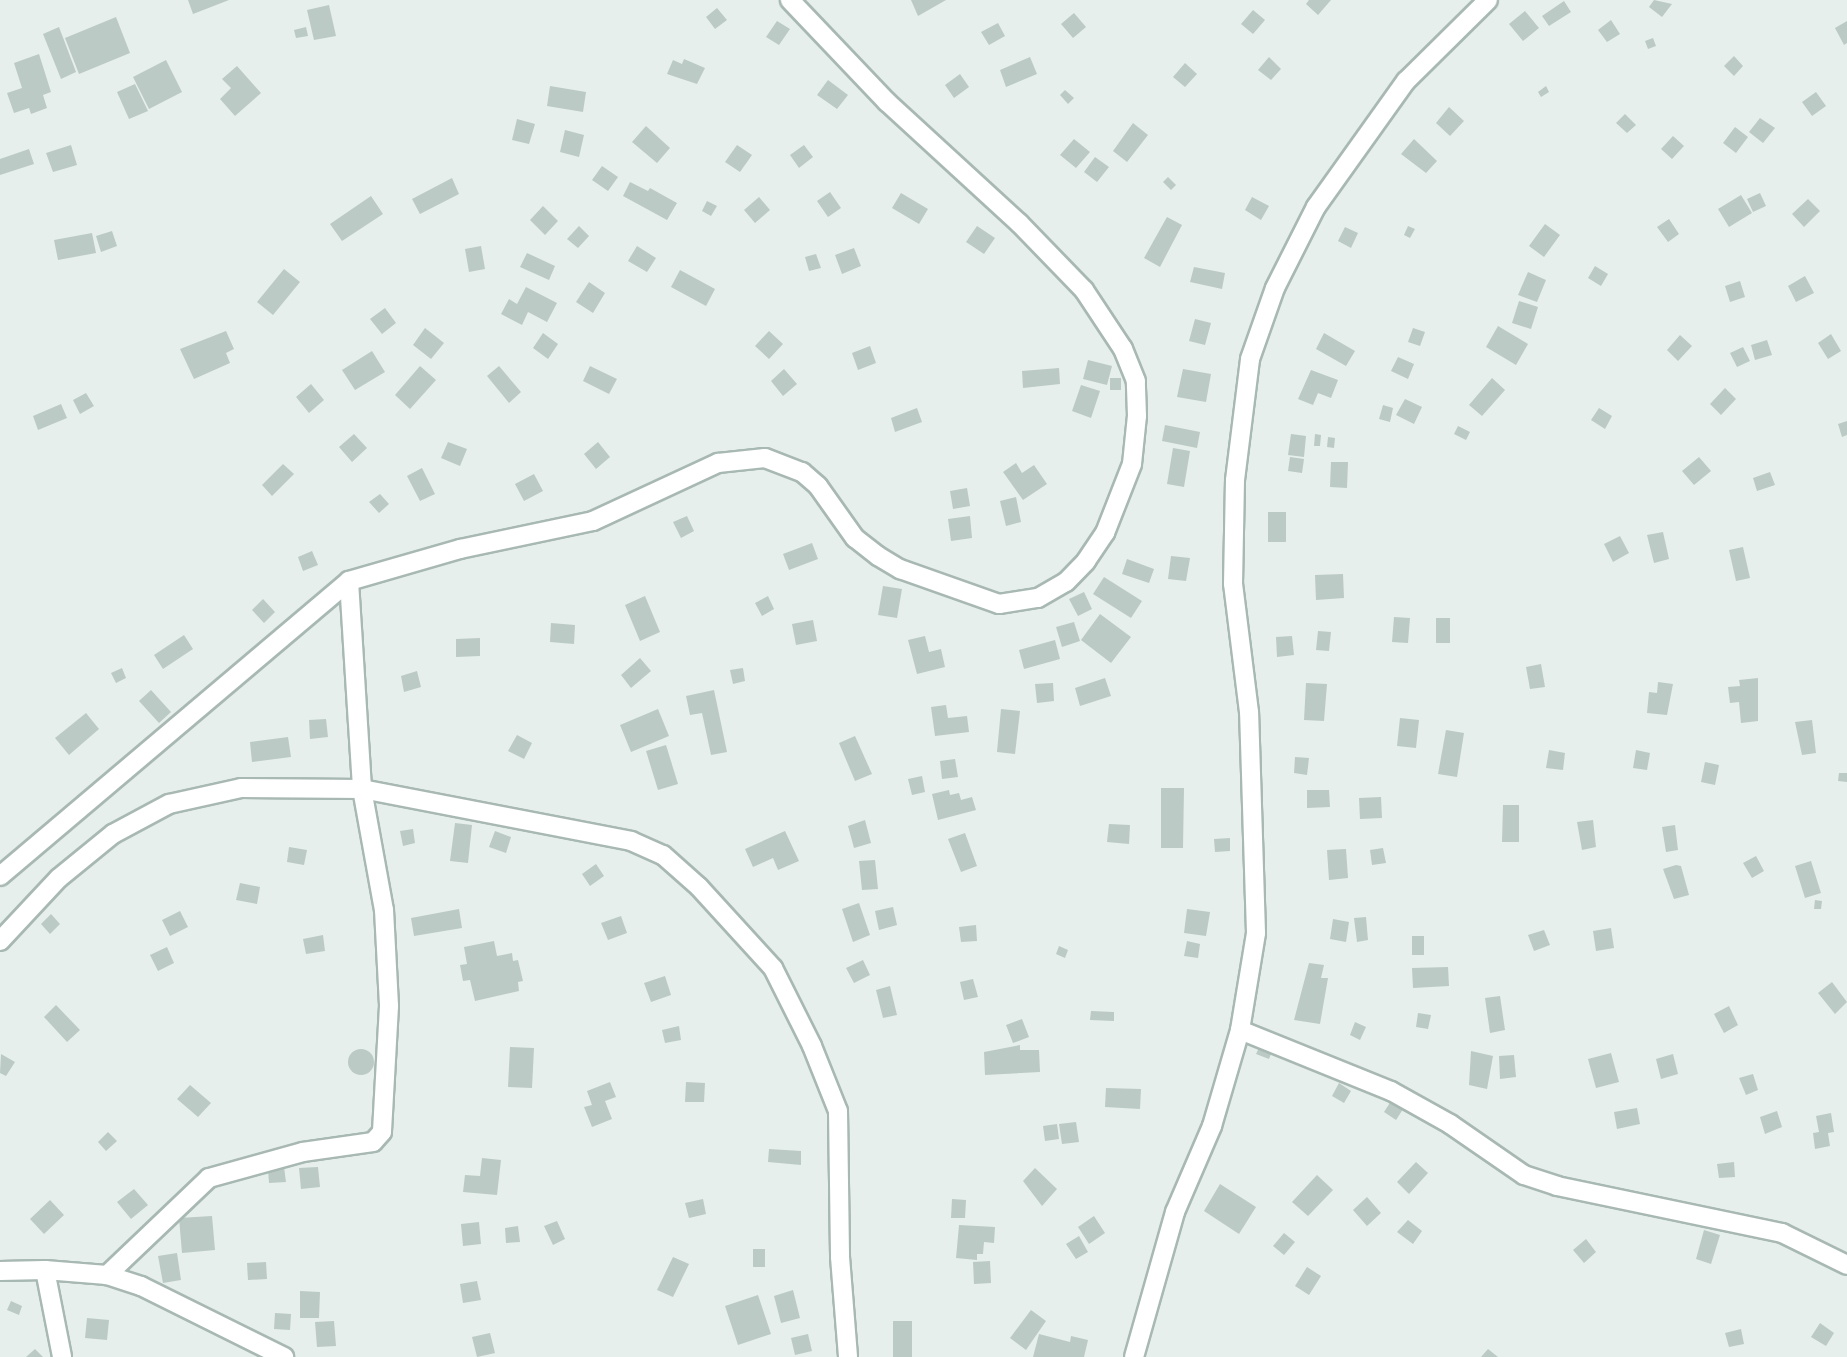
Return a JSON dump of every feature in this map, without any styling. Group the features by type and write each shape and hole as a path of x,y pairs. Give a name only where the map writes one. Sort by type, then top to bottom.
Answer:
{"street":[{"path":"0,876 349,581 481,544 594,521 718,463 747,457 765,458 802,472 818,486 855,538 900,569 999,604 1038,598 1066,582 1086,561 1105,533 1132,465 1137,416 1136,381 1123,349 1084,290 1019,223 887,102 789,0"},
{"path":"1134,1357 1175,1212 1212,1126 1240,1030 1256,933 1249,712 1233,584 1235,480 1250,359 1275,288 1316,207 1406,81 1488,0"},
{"path":"107,1275 209,1178 303,1152 373,1142 382,1132 390,1006 384,910 362,789 349,581"},
{"path":"0,941 59,878 113,834 169,804 241,788 362,789 631,841 663,855 699,887 773,968 812,1046 838,1112 840,1257 848,1357"},
{"path":"1240,1030 1392,1091 1450,1124 1524,1175 1557,1185 1782,1233 1847,1265"},
{"path":"45,1270 62,1357"},
{"path":"0,1271 45,1270 107,1275 141,1286 284,1357"}],"building":[{"path":"188,0 229,0 193,14"},
{"path":"911,0 946,0 918,16"},
{"path":"1309,0 1331,0 1318,15 1306,4"},
{"path":"1654,0 1672,4 1662,17 1649,7"},
{"path":"1564,1 1571,12 1549,26 1542,16"},
{"path":"329,5 336,36 314,40 307,10"},
{"path":"717,8 727,20 715,29 706,17"},
{"path":"1253,10 1265,20 1253,34 1241,24"},
{"path":"1525,11 1539,28 1523,41 1509,24"},
{"path":"1074,13 1086,27 1073,38 1061,24"},
{"path":"116,17 130,53 79,74 65,38"},
{"path":"1611,20 1620,34 1607,42 1598,30"},
{"path":"777,21 790,29 779,45 766,37"},
{"path":"1847,21 1847,43 1844,45 1835,28"},
{"path":"998,23 1005,36 989,45 981,32"},
{"path":"59,27 76,72 61,79 43,34"},
{"path":"306,27 308,36 296,38 294,30"},
{"path":"1653,38 1656,46 1648,49 1645,41"},
{"path":"39,54 51,92 43,95 47,108 31,114 29,108 14,113 7,93 22,88 14,63"},
{"path":"1734,56 1743,66 1734,76 1724,66"},
{"path":"1030,57 1037,74 1006,87 1000,70"},
{"path":"1269,57 1281,69 1271,80 1258,70"},
{"path":"684,59 705,68 697,84 667,74 673,60 682,64"},
{"path":"166,60 182,92 149,109 133,77"},
{"path":"1185,63 1197,74 1185,87 1173,77"},
{"path":"237,66 261,93 235,116 220,99 231,88 222,79"},
{"path":"960,74 969,87 954,98 945,85"},
{"path":"828,80 848,95 837,109 817,95"},
{"path":"135,84 148,111 129,119 117,92"},
{"path":"550,86 586,92 583,112 547,106"},
{"path":"1546,86 1549,92 1541,97 1538,92"},
{"path":"1065,90 1074,98 1068,104 1060,95"},
{"path":"1816,92 1826,106 1812,116 1802,102"},
{"path":"1449,107 1464,121 1450,136 1436,123"},
{"path":"1625,114 1636,125 1627,133 1616,123"},
{"path":"1760,118 1775,128 1763,143 1749,132"},
{"path":"517,119 535,124 529,144 512,140"},
{"path":"1133,123 1148,135 1127,162 1113,151"},
{"path":"646,126 670,148 657,163 632,142"},
{"path":"1735,127 1748,137 1736,153 1723,143"},
{"path":"565,130 584,135 579,157 560,152"},
{"path":"1673,136 1684,146 1672,159 1661,149"},
{"path":"1074,139 1090,152 1076,168 1060,155"},
{"path":"1414,139 1437,161 1426,173 1401,154"},
{"path":"71,145 77,165 53,172 46,153"},
{"path":"737,145 752,155 740,172 725,162"},
{"path":"804,145 813,157 799,168 790,155"},
{"path":"29,149 34,164 0,175 0,159"},
{"path":"1095,157 1109,167 1097,182 1084,172"},
{"path":"602,166 618,177 608,191 592,180"},
{"path":"1168,177 1176,185 1171,190 1163,182"},
{"path":"452,178 459,194 420,214 412,199"},
{"path":"630,182 648,191 650,188 677,203 667,220 623,196"},
{"path":"830,192 841,208 828,217 817,201"},
{"path":"901,193 928,209 919,224 892,208"},
{"path":"1760,193 1766,206 1753,212 1747,199"},
{"path":"1741,195 1752,213 1729,227 1718,209"},
{"path":"371,196 383,214 342,241 330,224"},
{"path":"759,197 770,210 755,223 744,210"},
{"path":"1252,197 1269,206 1261,220 1245,210"},
{"path":"1808,199 1820,211 1804,227 1792,214"},
{"path":"707,201 717,206 711,216 702,211"},
{"path":"543,206 558,221 545,235 530,220"},
{"path":"1167,217 1182,225 1160,267 1144,258"},
{"path":"1669,219 1679,234 1668,242 1657,227"},
{"path":"1545,224 1560,235 1544,257 1529,246"},
{"path":"579,226 589,236 578,248 567,239"},
{"path":"977,226 995,238 984,254 966,242"},
{"path":"1408,226 1415,229 1410,238 1404,235"},
{"path":"1345,227 1358,233 1351,248 1338,241"},
{"path":"112,231 117,246 101,252 96,236"},
{"path":"92,233 96,253 58,260 54,240"},
{"path":"481,246 485,269 469,272 465,249"},
{"path":"637,246 656,258 647,272 628,261"},
{"path":"854,248 861,266 842,274 835,255"},
{"path":"527,253 555,266 549,280 520,267"},
{"path":"816,254 821,268 809,271 805,257"},
{"path":"1595,266 1608,274 1601,286 1588,278"},
{"path":"1194,267 1225,273 1222,289 1190,282"},
{"path":"284,269 300,282 273,315 257,302"},
{"path":"680,270 715,289 706,306 671,287"},
{"path":"1528,272 1546,280 1537,302 1518,295"},
{"path":"1805,276 1814,293 1796,302 1788,286"},
{"path":"1740,281 1745,297 1730,302 1725,286"},
{"path":"589,282 605,293 593,313 576,302"},
{"path":"526,287 557,303 547,322 528,312 522,325 501,314 509,299 517,304"},
{"path":"1519,301 1538,307 1531,329 1512,323"},
{"path":"385,308 396,323 382,334 370,319"},
{"path":"1195,319 1211,323 1205,345 1189,341"},
{"path":"1498,326 1528,344 1516,365 1486,347"},
{"path":"425,328 444,343 431,359 413,345"},
{"path":"1413,328 1425,332 1420,346 1408,342"},
{"path":"226,331 234,349 226,353 230,363 194,379 180,349"},
{"path":"769,331 783,344 769,359 755,346"},
{"path":"543,333 558,344 548,359 533,348"},
{"path":"1324,333 1355,351 1346,366 1316,349"},
{"path":"1831,334 1841,351 1828,359 1818,343"},
{"path":"1680,335 1692,346 1678,361 1667,350"},
{"path":"1767,340 1772,355 1755,360 1751,345"},
{"path":"870,346 876,363 858,370 852,353"},
{"path":"1743,347 1750,361 1737,367 1730,353"},
{"path":"372,351 385,372 355,390 342,370"},
{"path":"1398,357 1414,364 1408,379 1391,371"},
{"path":"1088,360 1112,366 1107,385 1083,379"},
{"path":"420,366 436,380 410,409 395,395"},
{"path":"499,366 521,392 509,403 487,376"},
{"path":"590,366 617,379 609,394 583,381"},
{"path":"1059,368 1060,384 1023,388 1022,371"},
{"path":"784,369 797,384 783,396 771,381"},
{"path":"1183,369 1211,374 1206,402 1177,397"},
{"path":"1311,370 1338,380 1331,398 1318,393 1313,405 1298,399"},
{"path":"1110,378 1121,378 1121,390 1110,390"},
{"path":"1492,378 1505,390 1482,416 1469,405"},
{"path":"311,384 324,400 309,413 296,397"},
{"path":"1081,385 1100,391 1091,418 1072,411"},
{"path":"1725,388 1736,399 1721,415 1710,404"},
{"path":"86,393 94,406 80,414 73,400"},
{"path":"1405,399 1422,407 1414,424 1396,415"},
{"path":"61,404 67,418 38,430 33,416"},
{"path":"1383,405 1393,408 1390,422 1379,419"},
{"path":"917,408 922,422 895,432 891,418"},
{"path":"1599,408 1612,416 1605,429 1591,420"},
{"path":"1847,421 1847,435 1842,437 1838,424"},
{"path":"1165,425 1200,432 1197,448 1162,441"},
{"path":"1458,426 1470,432 1466,440 1454,434"},
{"path":"354,434 367,448 352,462 339,447"},
{"path":"1291,434 1306,436 1304,457 1288,455"},
{"path":"1315,434 1321,435 1320,446 1314,446"},
{"path":"1328,437 1335,438 1334,448 1327,447"},
{"path":"448,442 467,449 460,466 441,458"},
{"path":"598,442 610,457 596,469 584,454"},
{"path":"1173,448 1190,451 1184,487 1167,484"},
{"path":"1290,457 1304,459 1302,473 1288,471"},
{"path":"1699,457 1711,471 1694,485 1682,471"},
{"path":"1331,462 1348,462 1347,488 1330,487"},
{"path":"1016,463 1022,473 1034,465 1047,484 1023,500 1003,472"},
{"path":"283,464 294,474 272,496 262,485"},
{"path":"422,468 435,494 420,501 407,476"},
{"path":"1770,472 1775,485 1757,491 1753,478"},
{"path":"534,474 543,491 524,501 515,484"},
{"path":"967,488 970,506 953,509 950,491"},
{"path":"380,494 389,504 379,513 369,502"},
{"path":"1016,497 1021,522 1006,526 1000,501"},
{"path":"1268,512 1286,512 1286,542 1268,542"},
{"path":"687,516 694,531 681,538 673,522"},
{"path":"970,516 972,538 951,541 948,519"},
{"path":"1663,532 1669,559 1654,563 1647,535"},
{"path":"1620,536 1629,553 1613,562 1604,544"},
{"path":"812,543 818,559 789,570 783,554"},
{"path":"1743,547 1750,578 1736,581 1729,550"},
{"path":"312,551 318,565 303,571 298,557"},
{"path":"1171,556 1190,558 1186,581 1168,579"},
{"path":"1127,559 1154,569 1149,583 1122,574"},
{"path":"1343,574 1344,598 1316,600 1315,575"},
{"path":"1104,577 1142,601 1131,618 1093,594"},
{"path":"883,586 902,589 897,618 878,615"},
{"path":"1084,592 1092,609 1078,616 1069,599"},
{"path":"645,596 660,632 640,641 625,605"},
{"path":"768,596 774,609 762,616 755,603"},
{"path":"263,599 275,612 264,623 252,610"},
{"path":"1100,614 1131,637 1111,663 1081,640"},
{"path":"1394,617 1410,618 1408,643 1392,642"},
{"path":"1436,618 1450,618 1450,643 1436,643"},
{"path":"813,620 817,641 796,645 792,624"},
{"path":"1074,622 1080,641 1062,647 1056,627"},
{"path":"551,623 575,625 574,644 550,642"},
{"path":"1318,631 1331,632 1329,651 1316,650"},
{"path":"184,635 193,649 163,669 154,655"},
{"path":"925,636 929,652 941,649 945,667 917,674 908,640"},
{"path":"1292,636 1294,655 1277,657 1276,637"},
{"path":"480,638 480,656 456,657 456,639"},
{"path":"1055,640 1060,659 1024,669 1019,650"},
{"path":"640,658 651,671 631,688 621,675"},
{"path":"1541,664 1545,687 1530,689 1526,667"},
{"path":"122,668 126,678 116,683 111,673"},
{"path":"743,668 745,681 733,684 730,670"},
{"path":"417,671 421,687 404,692 401,676"},
{"path":"1105,678 1111,696 1080,706 1075,688"},
{"path":"1758,678 1758,721 1741,723 1739,702 1730,703 1728,687 1740,686 1739,680"},
{"path":"1658,682 1673,684 1667,715 1647,713 1649,692 1657,693"},
{"path":"1053,683 1054,701 1037,703 1035,684"},
{"path":"1306,683 1327,684 1324,721 1304,720"},
{"path":"151,690 171,712 159,723 139,701"},
{"path":"714,690 727,752 711,755 702,713 690,715 686,696"},
{"path":"946,705 948,718 967,716 969,732 935,736 931,707"},
{"path":"658,709 669,736 631,752 620,725"},
{"path":"1001,709 1020,711 1015,754 997,752"},
{"path":"86,713 99,729 69,755 55,738"},
{"path":"1400,718 1419,720 1416,748 1397,746"},
{"path":"326,719 328,737 310,739 309,720"},
{"path":"1812,720 1816,753 1802,755 1795,722"},
{"path":"1446,730 1464,733 1457,777 1438,774"},
{"path":"517,735 532,743 524,759 508,751"},
{"path":"855,736 872,774 855,781 839,743"},
{"path":"288,737 291,757 252,762 250,742"},
{"path":"666,745 678,784 658,790 646,751"},
{"path":"1549,750 1565,753 1563,770 1546,768"},
{"path":"1636,750 1650,753 1647,770 1633,768"},
{"path":"1295,757 1309,758 1307,775 1294,773"},
{"path":"955,759 958,777 942,779 940,761"},
{"path":"1705,762 1719,765 1715,785 1701,782"},
{"path":"1839,773 1847,773 1847,782 1838,781"},
{"path":"922,776 925,792 912,795 908,779"},
{"path":"1161,788 1184,788 1183,848 1161,848"},
{"path":"949,790 950,795 959,793 961,800 972,797 976,810 938,820 932,794"},
{"path":"1307,790 1329,790 1330,807 1307,808"},
{"path":"1381,797 1382,818 1360,819 1359,798"},
{"path":"1503,805 1519,805 1519,842 1502,842"},
{"path":"865,820 871,843 854,848 848,826"},
{"path":"1593,820 1596,847 1582,850 1577,822"},
{"path":"455,823 472,825 468,863 450,861"},
{"path":"1109,824 1130,825 1129,844 1107,842"},
{"path":"1675,825 1678,850 1666,852 1662,827"},
{"path":"413,829 415,843 403,846 400,831"},
{"path":"495,831 511,837 506,853 489,847"},
{"path":"785,831 799,861 778,870 773,858 753,867 745,849"},
{"path":"965,833 977,866 961,872 948,839"},
{"path":"1230,838 1230,851 1215,852 1214,839"},
{"path":"289,847 307,850 304,865 287,862"},
{"path":"1383,848 1386,863 1372,865 1370,850"},
{"path":"1346,849 1348,878 1329,880 1327,850"},
{"path":"1756,856 1764,871 1752,878 1743,863"},
{"path":"875,860 878,889 862,890 859,861"},
{"path":"1811,861 1821,893 1805,898 1795,866"},
{"path":"596,864 604,876 590,886 582,874"},
{"path":"1676,865 1681,866 1689,895 1674,899 1663,869"},
{"path":"240,883 260,887 257,904 236,900"},
{"path":"1815,900 1822,901 1821,909 1814,909"},
{"path":"859,903 870,935 853,942 842,909"},
{"path":"893,907 897,925 879,930 875,911"},
{"path":"459,909 462,928 414,936 411,918"},
{"path":"1187,909 1210,912 1206,936 1184,933"},
{"path":"180,911 188,927 170,936 162,920"},
{"path":"51,914 60,924 50,934 41,924"},
{"path":"621,916 627,933 608,940 601,923"},
{"path":"1366,917 1368,940 1357,942 1354,918"},
{"path":"1333,919 1349,922 1346,942 1330,939"},
{"path":"976,925 977,941 961,942 959,927"},
{"path":"1611,928 1614,948 1596,951 1593,931"},
{"path":"1544,930 1550,945 1534,951 1528,935"},
{"path":"323,935 325,951 306,954 303,939"},
{"path":"1412,936 1424,936 1424,955 1412,955"},
{"path":"494,941 497,956 512,953 513,961 518,960 523,981 518,982 519,991 475,1001 470,980 463,981 460,965 467,964 464,947"},
{"path":"1187,941 1200,944 1198,958 1184,956"},
{"path":"1059,946 1068,950 1065,958 1056,954"},
{"path":"167,947 174,963 158,971 150,955"},
{"path":"863,960 870,975 854,983 846,968"},
{"path":"1309,963 1324,965 1321,978 1328,978 1320,1024 1294,1020"},
{"path":"1448,967 1449,986 1413,988 1412,968"},
{"path":"665,976 671,995 651,1002 644,983"},
{"path":"973,979 978,997 964,1000 960,982"},
{"path":"1832,982 1847,1002 1835,1014 1818,993"},
{"path":"890,986 897,1015 883,1018 876,990"},
{"path":"1500,996 1505,1030 1490,1033 1485,998"},
{"path":"56,1005 80,1030 67,1042 44,1017"},
{"path":"1729,1006 1738,1025 1724,1033 1714,1014"},
{"path":"1091,1011 1114,1012 1114,1021 1090,1020"},
{"path":"1418,1013 1431,1015 1428,1029 1416,1027"},
{"path":"1022,1019 1029,1037 1013,1043 1006,1025"},
{"path":"1355,1022 1366,1027 1360,1040 1350,1035"},
{"path":"679,1026 681,1040 665,1043 662,1030"},
{"path":"1261,1044 1273,1049 1269,1059 1256,1054"},
{"path":"1020,1045 1020,1050 1039,1050 1040,1072 985,1075 984,1052"},
{"path":"510,1047 534,1048 532,1088 508,1087"},
{"path":"361,1049 370,1053 374,1062 370,1071 361,1075 352,1071 348,1062 352,1053"},
{"path":"1471,1051 1493,1056 1487,1089 1469,1085"},
{"path":"1611,1053 1619,1082 1596,1088 1588,1059"},
{"path":"1,1054 15,1062 6,1076 0,1073"},
{"path":"1673,1054 1678,1074 1661,1079 1656,1059"},
{"path":"1514,1055 1516,1077 1500,1079 1499,1056"},
{"path":"1753,1074 1758,1090 1746,1095 1739,1078"},
{"path":"610,1082 616,1097 605,1101 612,1119 592,1127 584,1107 592,1105 587,1091"},
{"path":"686,1082 705,1083 704,1102 685,1102"},
{"path":"1339,1083 1351,1091 1344,1103 1332,1096"},
{"path":"190,1085 211,1103 198,1117 177,1099"},
{"path":"1106,1088 1141,1089 1140,1109 1105,1107"},
{"path":"1395,1095 1407,1103 1396,1120 1384,1112"},
{"path":"1637,1108 1640,1124 1617,1129 1614,1112"},
{"path":"1777,1111 1782,1127 1765,1134 1760,1117"},
{"path":"1831,1113 1834,1132 1828,1133 1830,1146 1815,1149 1813,1133 1819,1132 1816,1116"},
{"path":"1076,1122 1079,1142 1062,1144 1059,1124"},
{"path":"1057,1124 1059,1139 1045,1141 1043,1126"},
{"path":"108,1132 117,1141 106,1151 98,1142"},
{"path":"769,1149 801,1151 801,1165 768,1162"},
{"path":"482,1158 501,1160 497,1195 463,1192 465,1175 480,1176"},
{"path":"1416,1162 1428,1173 1409,1194 1397,1182"},
{"path":"1734,1162 1735,1177 1719,1178 1717,1164"},
{"path":"284,1167 286,1182 269,1183 268,1169"},
{"path":"318,1167 320,1187 301,1189 299,1168"},
{"path":"1035,1168 1057,1189 1042,1206 1023,1181"},
{"path":"1317,1175 1333,1190 1308,1216 1292,1202"},
{"path":"1220,1184 1256,1207 1239,1234 1204,1211"},
{"path":"134,1189 148,1205 131,1219 117,1202"},
{"path":"1367,1197 1381,1213 1367,1226 1353,1210"},
{"path":"703,1199 706,1214 689,1218 685,1203"},
{"path":"952,1199 966,1200 965,1218 951,1218"},
{"path":"50,1200 64,1215 44,1234 30,1219"},
{"path":"212,1216 215,1250 182,1253 179,1218"},
{"path":"1094,1216 1105,1233 1089,1244 1078,1227"},
{"path":"1408,1220 1422,1231 1413,1244 1397,1232"},
{"path":"557,1221 565,1239 553,1245 544,1226"},
{"path":"479,1222 481,1244 463,1246 461,1224"},
{"path":"959,1225 995,1227 994,1243 984,1242 983,1254 977,1254 977,1260 956,1258"},
{"path":"518,1226 520,1242 506,1243 505,1228"},
{"path":"1704,1230 1720,1235 1711,1264 1696,1259"},
{"path":"1284,1233 1295,1242 1284,1255 1273,1246"},
{"path":"1079,1236 1088,1252 1076,1259 1066,1244"},
{"path":"1586,1239 1596,1252 1584,1263 1573,1250"},
{"path":"753,1249 765,1249 765,1267 753,1267"},
{"path":"177,1253 181,1280 163,1283 158,1256"},
{"path":"673,1257 689,1264 673,1297 657,1290"},
{"path":"990,1261 991,1283 974,1284 973,1262"},
{"path":"266,1262 267,1279 248,1280 247,1263"},
{"path":"1307,1267 1321,1276 1309,1295 1295,1286"},
{"path":"477,1281 481,1300 463,1303 460,1284"},
{"path":"793,1290 800,1318 781,1323 774,1296"},
{"path":"300,1291 320,1292 319,1318 300,1318"},
{"path":"758,1295 771,1334 738,1345 725,1306"},
{"path":"11,1301 22,1306 19,1315 7,1310"},
{"path":"1031,1310 1046,1321 1026,1350 1010,1338"},
{"path":"275,1313 291,1314 290,1330 274,1329"},
{"path":"87,1318 109,1320 107,1340 85,1338"},
{"path":"334,1321 336,1346 317,1347 315,1322"},
{"path":"893,1321 912,1321 912,1357 893,1357"},
{"path":"1820,1323 1834,1333 1826,1346 1811,1337"},
{"path":"1741,1329 1744,1344 1729,1347 1725,1333"},
{"path":"490,1333 495,1353 477,1357 472,1337"},
{"path":"808,1334 812,1351 795,1355 791,1338"},
{"path":"1039,1334 1070,1342 1071,1336 1088,1340 1084,1357 1033,1357"},
{"path":"35,1349 43,1357 26,1357"},
{"path":"1488,1349 1498,1357 1481,1357"}]}
